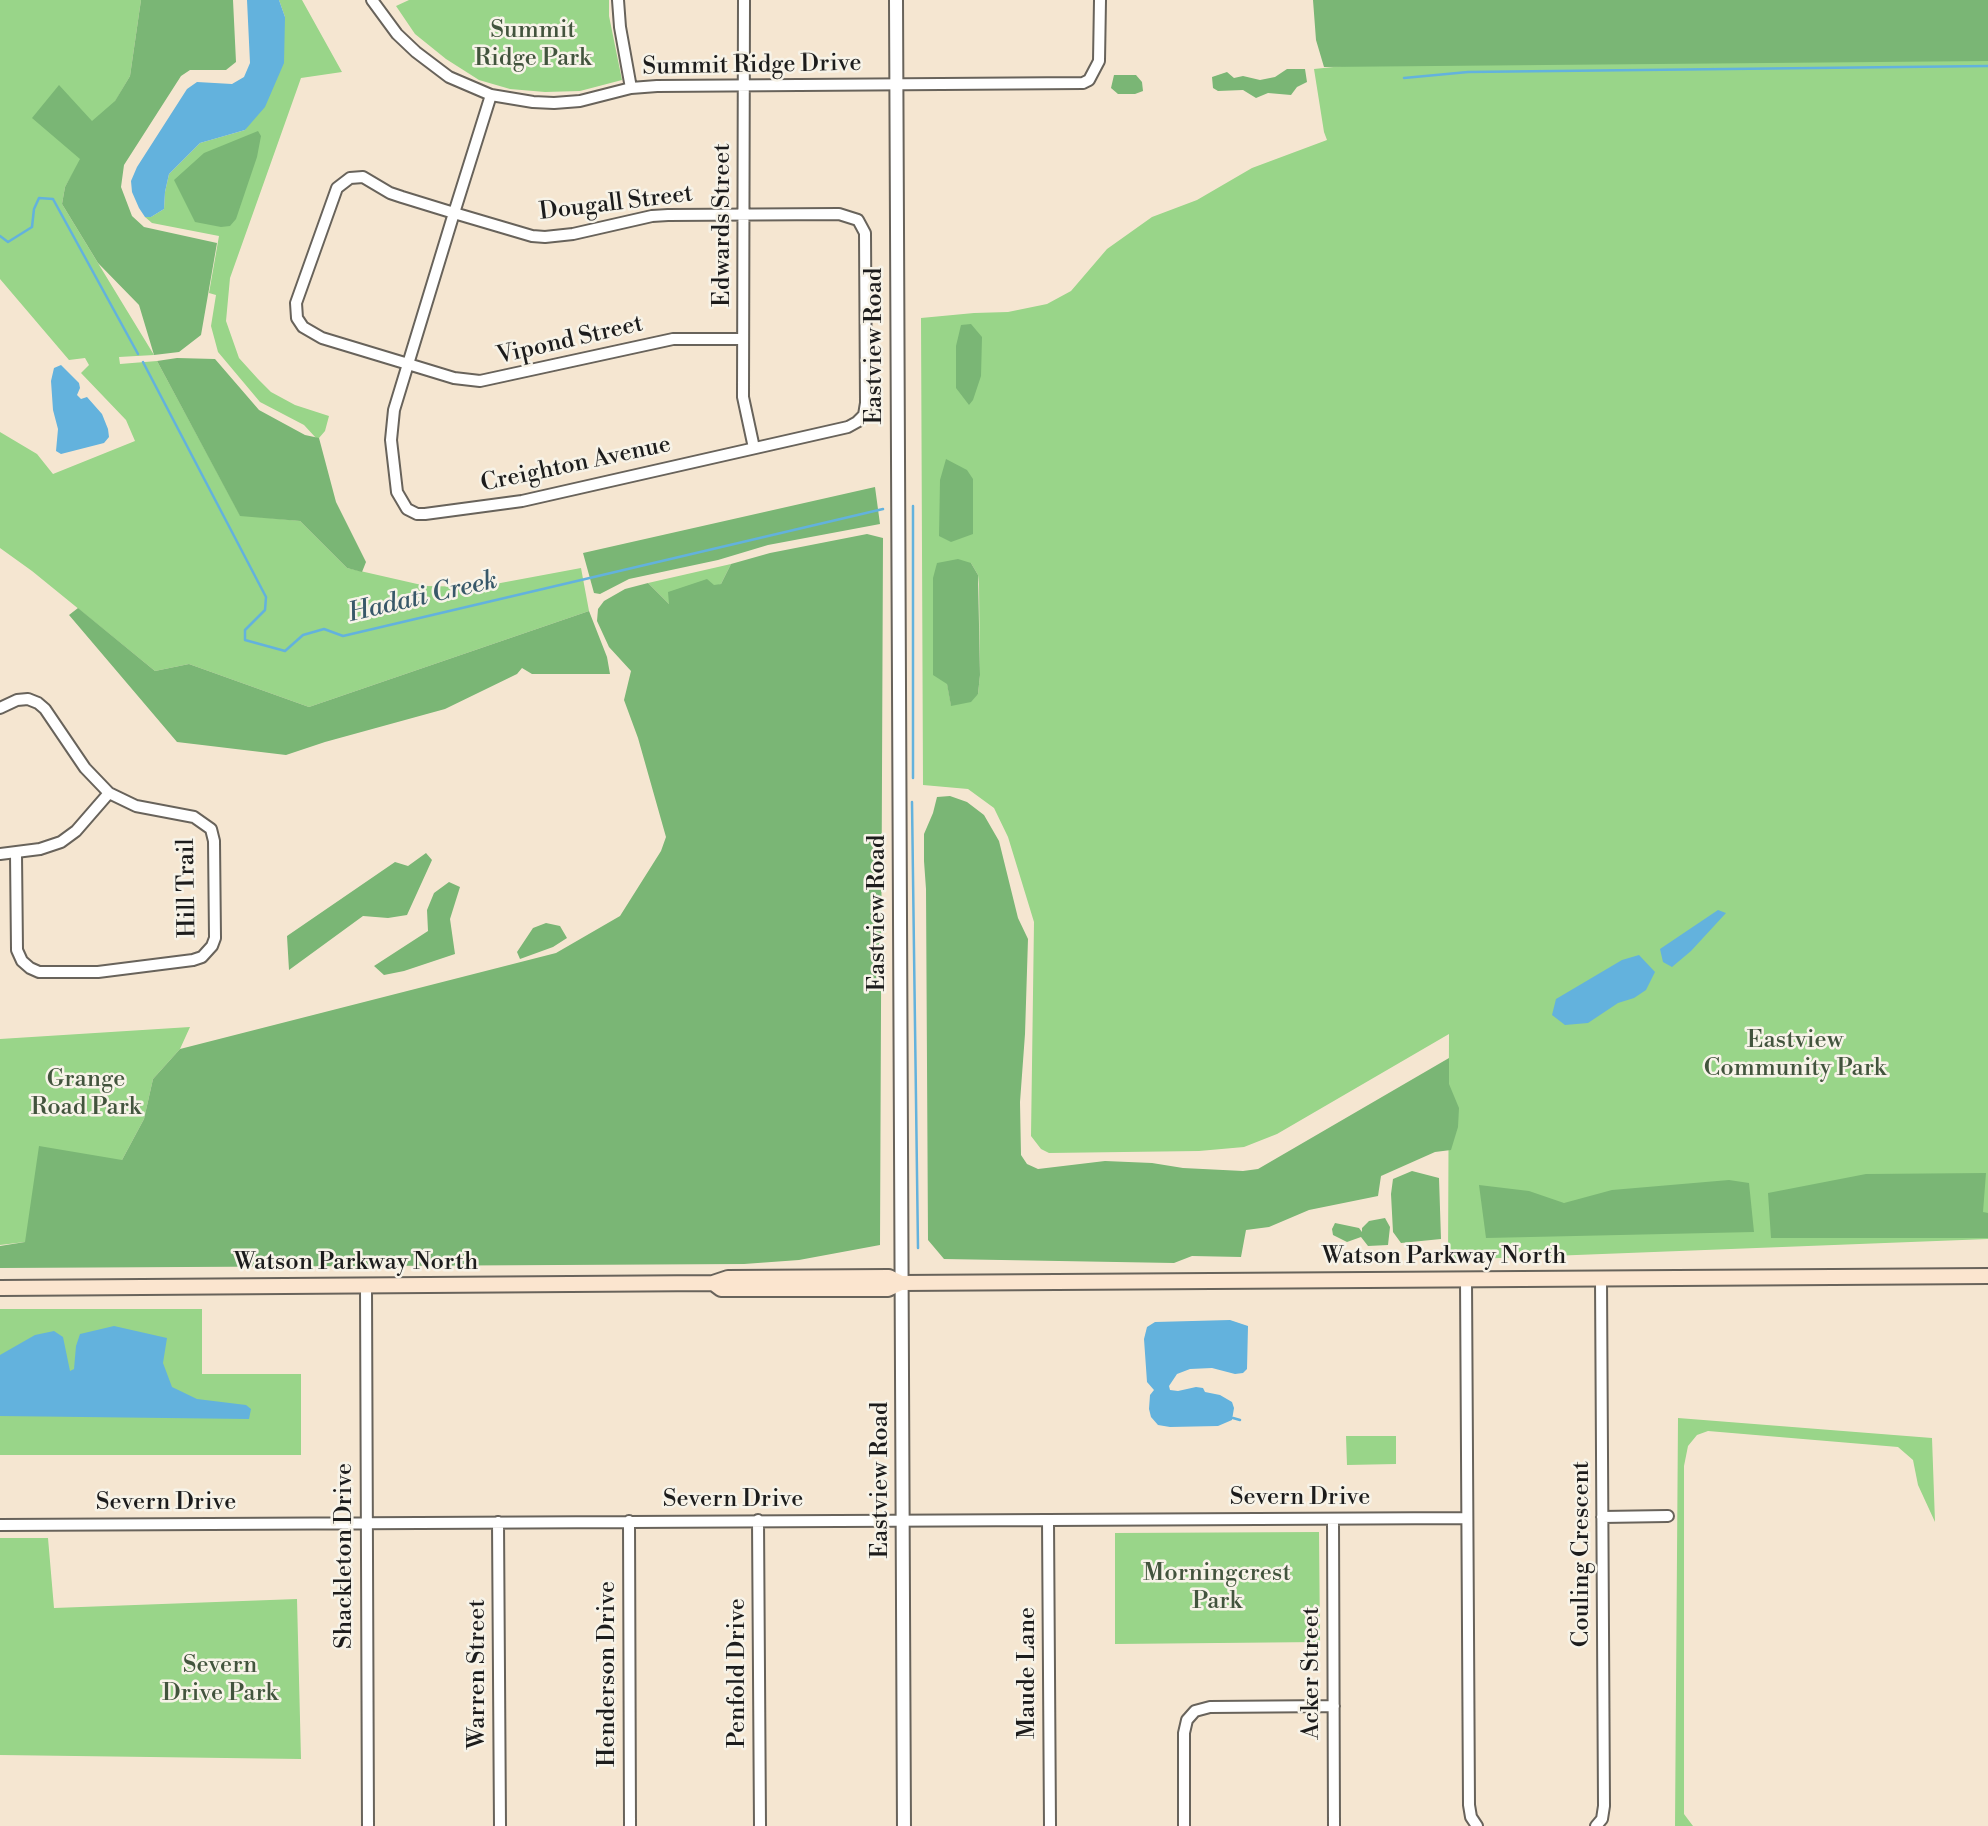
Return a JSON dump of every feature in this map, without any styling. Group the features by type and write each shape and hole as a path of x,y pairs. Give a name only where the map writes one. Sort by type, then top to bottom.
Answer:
{"main road":[{"name":"Watson Parkway North","path":"0,1288 713,1283 728,1278 889,1277 901,1283 1988,1276"}],"street":[{"name":"Summit Ridge Drive","path":"372,0 397,34 449,77 491,95 554,103 580,101 631,88 1083,83 1089,80 1099,61 1100,0"},
{"path":"618,0 631,88"},
{"name":"Edwards Street","path":"744,0 743,397 754,448"},
{"name":"Eastview Road","path":"896,0 904,1826"},
{"name":"Creighton Avenue","path":"491,95 394,410 391,440 397,492 407,509 417,514 522,501 848,427 864,415 865,233 858,220 839,214 743,215"},
{"name":"Dougall Street","path":"408,364 312,333 303,327 296,317 296,303 337,188 350,178 363,177 390,193 532,236 572,234 652,216 743,215"},
{"name":"Vipond Street","path":"408,364 454,378 480,381 673,340 743,339"},
{"name":"Hill Trail","path":"0,708 18,700 28,699 38,703 45,709 85,768 109,793 136,806 194,817 211,829 214,841 215,938 208,952 193,960 98,972 39,972 22,961 17,950 16,854"},
{"path":"0,854 16,854 61,842 76,831 109,793"},
{"path":"1466,1279 1469,1805 1471,1818 1477,1826"},
{"name":"Couling Crescent","path":"1596,1826 1602,1819 1604,1806 1601,1279"},
{"name":"Shackleton Drive","path":"366,1286 368,1826"},
{"path":"1602,1517 1668,1516"},
{"name":"Severn Drive","path":"0,1525 1467,1518"},
{"name":"Acker Street","path":"1333,1519 1334,1826"},
{"name":"Penfold Drive","path":"758,1520 760,1826"},
{"name":"Maude Lane","path":"1048,1520 1050,1826"},
{"name":"Henderson Drive","path":"629,1521 630,1826"},
{"name":"Warren Street","path":"498,1522 500,1826"},
{"path":"1184,1826 1184,1732 1187,1720 1195,1711 1210,1707 1334,1706"}],"green space":[{"path":"0,0 141,0 130,76 65,187 62,204 154,355 119,357 120,364 157,361 240,515 300,521 347,568 426,586 479,587 581,568 589,611 309,707 189,664 155,671 0,548 0,432 37,454 53,474 135,441 126,420 81,373 89,365 85,358 69,360 0,279"},
{"path":"141,0 233,0 236,62 226,70 190,70 181,76 124,165 121,187 132,216 144,227 217,243 201,335 179,352 154,355 139,305 98,263 62,204 65,187 80,159 32,118 59,85 92,121 115,101 130,76"},
{"path":"279,0 302,0 342,72 301,78 230,278 226,321 239,358 271,392 295,405 329,416 325,431 319,438 304,425 260,402 218,352 211,326 216,295 209,293 219,236 152,223 145,217 151,217 164,209 169,174 200,143 245,130 285,17"},
{"name":"Summit Ridge Park","path":"409,0 609,0 609,16 622,80 580,91 545,92 510,89 479,80 446,59 415,34 396,6"},
{"path":"1313,0 1988,0 1988,61 1324,67 1316,40"},
{"name":"Eastview Community Park","path":"1988,0 1988,1239 1448,1260 1449,1034 1277,1134 1244,1147 1199,1151 1049,1153 1041,1149 1031,1136 1034,922 1008,837 994,808 968,789 923,785 921,318 1008,312 1047,304 1071,291 1107,249 1152,217 1197,200 1252,168 1327,140 1314,69","holes":["971,563 978,575 978,694 951,705 947,683"]},
{"path":"1287,69 1305,69 1307,82 1297,87 1291,95 1268,93 1256,98 1243,90 1218,91 1213,88 1212,77 1227,72 1234,78 1243,76 1260,80 1275,77"},
{"path":"1114,75 1136,75 1142,82 1143,91 1118,94 1111,88"},
{"path":"258,131 261,136 257,157 236,219 230,226 221,227 195,222 174,180 204,153"},
{"path":"971,324 982,337 981,376 969,405 956,388 956,346 961,325"},
{"path":"177,358 215,359 259,410 305,435 319,438 336,502 366,562 362,572 347,568 300,521 240,516 157,361"},
{"path":"946,459 967,470 973,479 973,534 951,542 939,536 940,480"},
{"path":"875,487 880,524 768,545 718,560 629,579 600,594 594,593 583,553"},
{"path":"867,534 883,538 880,1245 799,1260 744,1264 0,1268 0,1246 25,1242 39,1146 122,1160 144,1119 153,1079 180,1049 556,953 620,916 661,851 666,837 638,738 624,700 631,671 609,647 597,621 598,609 604,601 625,589 648,583 669,604 668,592 707,579 714,585 721,584 731,564 770,553"},
{"path":"958,559 971,563 978,575 980,675 978,694 971,702 951,706 947,684 933,675 933,578 937,563"},
{"path":"731,564 721,584 670,605 648,583"},
{"path":"78,608 155,671 189,664 309,707 589,611 607,657 610,674 532,674 522,668 517,674 445,709 286,755 177,742 69,615"},
{"path":"950,796 967,802 984,815 999,841 1018,918 1028,939 1020,1102 1021,1155 1027,1164 1038,1169 1105,1161 1152,1163 1183,1168 1243,1171 1258,1169 1449,1058 1449,1084 1459,1108 1458,1127 1451,1150 1435,1152 1381,1176 1378,1196 1309,1210 1269,1227 1246,1230 1241,1257 1192,1256 1174,1263 944,1259 928,1240 924,834 937,797"},
{"path":"426,853 432,860 407,915 388,918 363,916 289,970 287,936 395,862 408,866"},
{"path":"449,882 460,887 450,919 455,954 384,975 374,966 428,931 427,910 434,893"},
{"path":"546,923 560,926 567,938 553,947 520,959 517,952 533,928"},
{"name":"Grange Road Park","path":"190,1027 180,1049 153,1079 144,1119 122,1160 25,1242 0,1245 0,1039"},
{"path":"1412,1171 1439,1178 1441,1239 1401,1243 1393,1232 1393,1179"},
{"path":"1986,1173 1983,1212 1988,1213 1988,1238 1771,1238 1768,1193 1866,1174"},
{"path":"1729,1180 1749,1183 1754,1232 1486,1238 1479,1185 1529,1191 1564,1203 1612,1190"},
{"path":"1385,1218 1390,1227 1388,1245 1368,1246 1361,1237 1347,1242 1333,1235 1335,1223 1359,1228 1362,1232 1362,1228 1369,1221"},
{"path":"0,1309 202,1309 202,1374 301,1374 301,1455 0,1455"},
{"path":"1678,1418 1932,1438 1935,1522 1918,1485 1913,1460 1898,1447 1708,1431 1697,1435 1688,1446 1684,1466 1684,1814 1693,1826 1675,1826"},
{"path":"1346,1436 1396,1436 1396,1464 1347,1465"},
{"name":"Morningcrest Park","path":"1319,1532 1320,1642 1115,1644 1115,1533"},
{"name":"Severn Drive Park","path":"0,1538 48,1538 54,1608 297,1599 301,1759 0,1755"}],"water":[{"path":"247,0 279,0 285,17 284,63 265,107 245,130 200,143 169,174 164,209 151,217 145,217 132,192 131,181 137,167 187,89 197,82 232,84 244,77 250,63"},
{"path":"61,365 79,383 77,395 81,399 87,397 102,414 109,437 104,443 61,454 56,451 58,429 53,410 51,381 54,368"},
{"path":"1718,910 1726,913 1691,951 1672,967 1663,962 1660,949"},
{"path":"1639,955 1655,972 1646,990 1634,998 1618,1003 1588,1023 1565,1025 1552,1015 1556,999 1622,960"},
{"path":"1230,1320 1248,1326 1247,1369 1243,1373 1235,1374 1212,1368 1190,1369 1177,1374 1169,1386 1170,1390 1178,1391 1203,1388 1205,1392 1220,1395 1232,1402 1232,1420 1218,1426 1158,1425 1151,1417 1149,1409 1150,1395 1154,1390 1147,1382 1144,1339 1147,1327 1155,1322"},
{"path":"114,1326 167,1338 163,1363 172,1387 197,1399 246,1405 251,1409 249,1419 0,1416 0,1355 35,1335 54,1331 63,1337 70,1371 74,1369 80,1334"}],"waterway":[{"path":"1404,78 1468,72 1988,66"},
{"name":"Hadati Creek","path":"0,236 8,242 32,227 34,209 39,198 53,199 138,354"},
{"name":"Hadati Creek","path":"143,362 266,597 265,610 245,630 245,640 285,651 303,635 324,629 343,636 883,509"},
{"path":"913,506 913,778"},
{"path":"912,802 918,1248"},
{"path":"1233,1418 1240,1420"}]}
